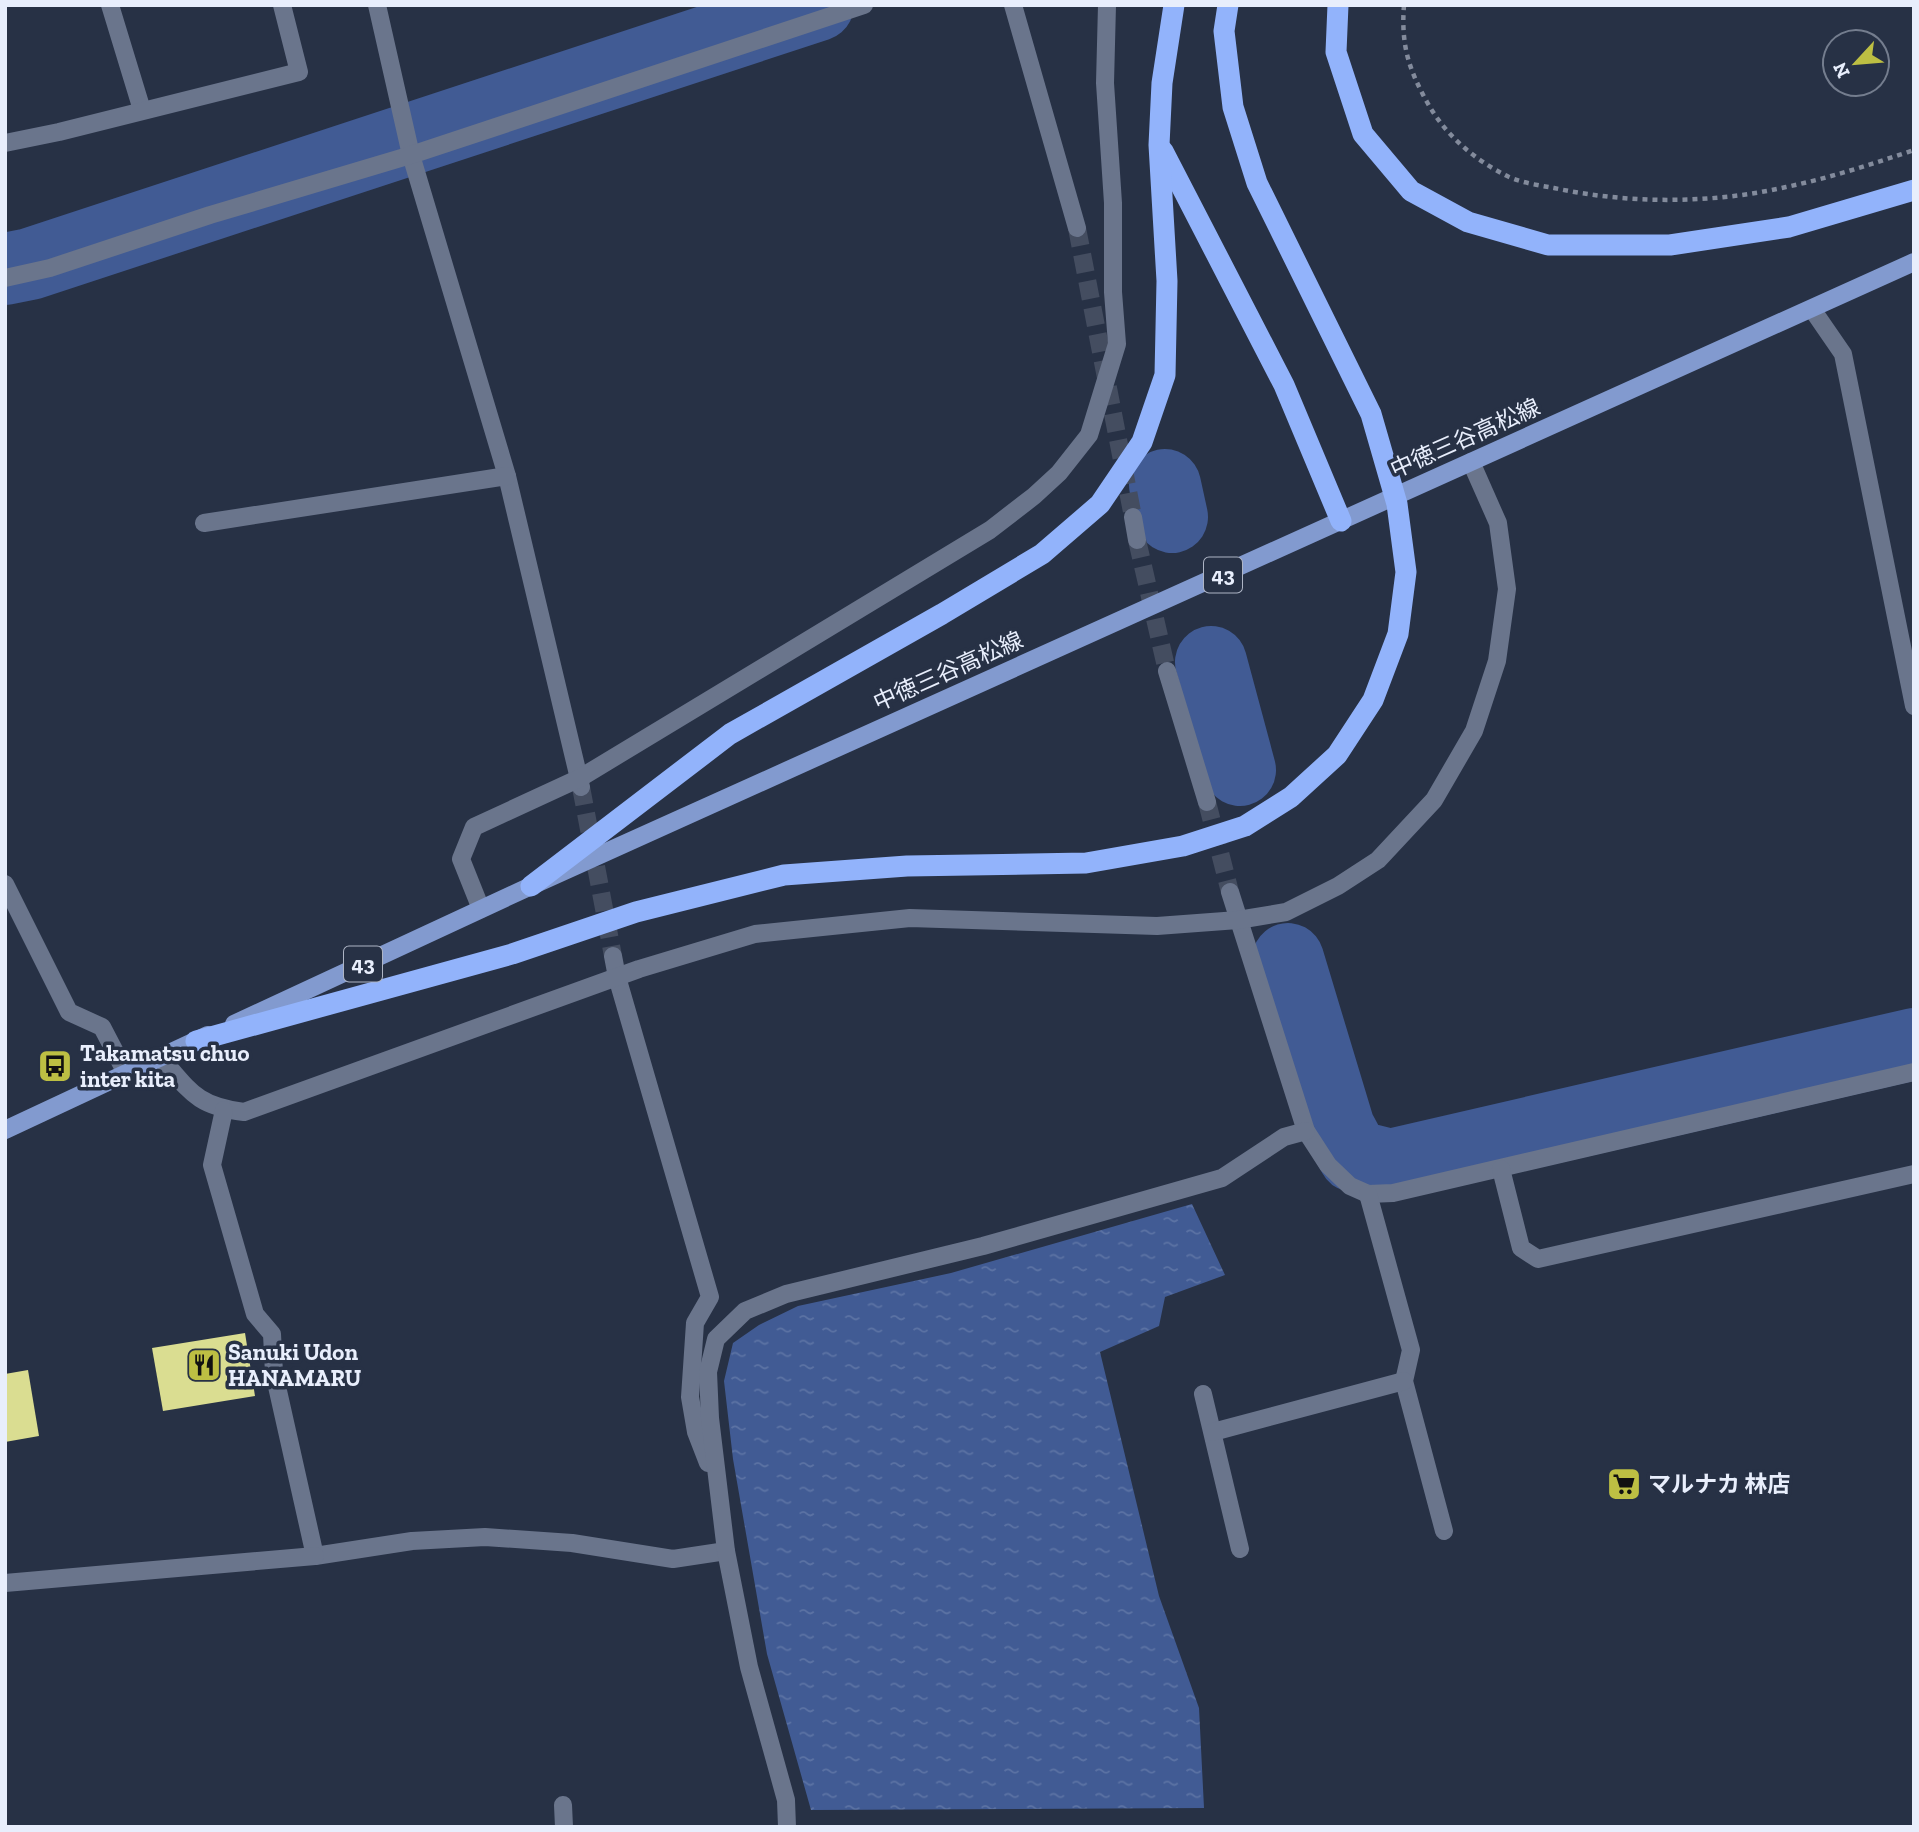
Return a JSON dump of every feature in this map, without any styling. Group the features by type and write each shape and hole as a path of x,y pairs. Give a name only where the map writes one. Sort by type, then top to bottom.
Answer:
{"highway":[{"path":"531,886 730,734 1042,554 1100,504 1142,442 1165,375 1167,281 1159,145 1162,82 1174,5"},
{"path":"195,1041 512,954 636,912 784,875 907,866 1086,863 1183,846 1245,826 1291,797 1337,755 1373,699 1398,634 1406,572 1397,504 1371,414 1257,183 1233,107 1224,31 1228,5"},
{"path":"1338,5 1336,52 1363,134 1411,191 1468,222 1548,245 1670,245 1789,227 1914,190"},
{"path":"1159,145 1284,385 1342,521"}],"main road":[{"name":"中徳三谷高松線","path":"5,1129 531,886 1914,262"}],"street":[{"path":"110,5 142,110"},
{"path":"5,143 299,72 282,5"},
{"path":"377,5 411,155 507,477 581,782"},
{"path":"5,278 50,268 210,215 411,155 864,5"},
{"path":"1013,5 1077,228"},
{"path":"481,909 461,859 474,827 581,782 990,530 1034,496 1059,472 1089,435 1117,344 1113,292 1113,203 1105,83 1107,5"},
{"path":"1812,309 1843,355 1914,706"},
{"path":"160,1057 197,1099 225,1110 244,1112 617,978 755,934 910,918 1157,926 1238,920 1286,912 1338,886 1378,860 1434,800 1474,732 1497,661 1507,589 1498,523 1471,463"},
{"path":"204,523 507,477"},
{"path":"1133,517 1137,540"},
{"path":"1167,671 1207,802"},
{"path":"5,884 69,1012 102,1027 126,1073"},
{"path":"1230,892 1306,1131 1328,1165 1350,1186 1367,1194 1393,1193 1501,1169 1914,1072"},
{"path":"613,956 617,978 710,1297 695,1322 690,1397 696,1432 716,1485"},
{"path":"225,1110 212,1165 255,1314 272,1334 274,1373 314,1556"},
{"path":"787,1827 786,1800 749,1667 716,1485 709,1372 716,1339 746,1311 786,1294 983,1246 1222,1178 1284,1137 1306,1131"},
{"path":"1501,1169 1521,1248 1538,1259 1914,1174"},
{"path":"1367,1194 1411,1350 1404,1381 1444,1531"},
{"path":"1213,1432 1404,1381"},
{"path":"1203,1394 1240,1549"},
{"path":"5,1583 314,1556 412,1541 485,1537 572,1542 673,1559 726,1551"},
{"path":"563,1805 564,1827"}],"path":[{"path":"1404,5 1402,34 1409,61 1418,86 1450,136 1504,175 1536,185 1589,196 1640,199 1726,197 1798,184 1858,169 1914,150"}],"water":[{"path":"1192,1204 1225,1275 1165,1297 1159,1326 1100,1352 1159,1596 1199,1708 1204,1808 811,1810 767,1654 733,1459 724,1381 733,1343 759,1325 798,1306 951,1273"}],"building":[{"path":"245,1333 255,1396 163,1411 152,1348"},
{"path":"28,1370 39,1436 5,1442 5,1374"}],"waterway":[{"path":"5,269 30,264 818,5"},
{"path":"1165,485 1172,517"},
{"path":"1211,662 1240,770"},
{"path":"1288,959 1339,1128 1354,1156 1390,1165 1914,1044"}],"tunnel":[{"path":"1077,228 1133,517"},
{"path":"1137,540 1167,671"},
{"path":"581,787 613,956"},
{"path":"1207,802 1230,892"}],"place":[{"name":"Takamatsu chuo inter kita","path":"55,1066"},
{"name":"Sanuki Udon HANAMARU","path":"204,1365"},
{"name":"マルナカ 林店","path":"1624,1484"}]}
